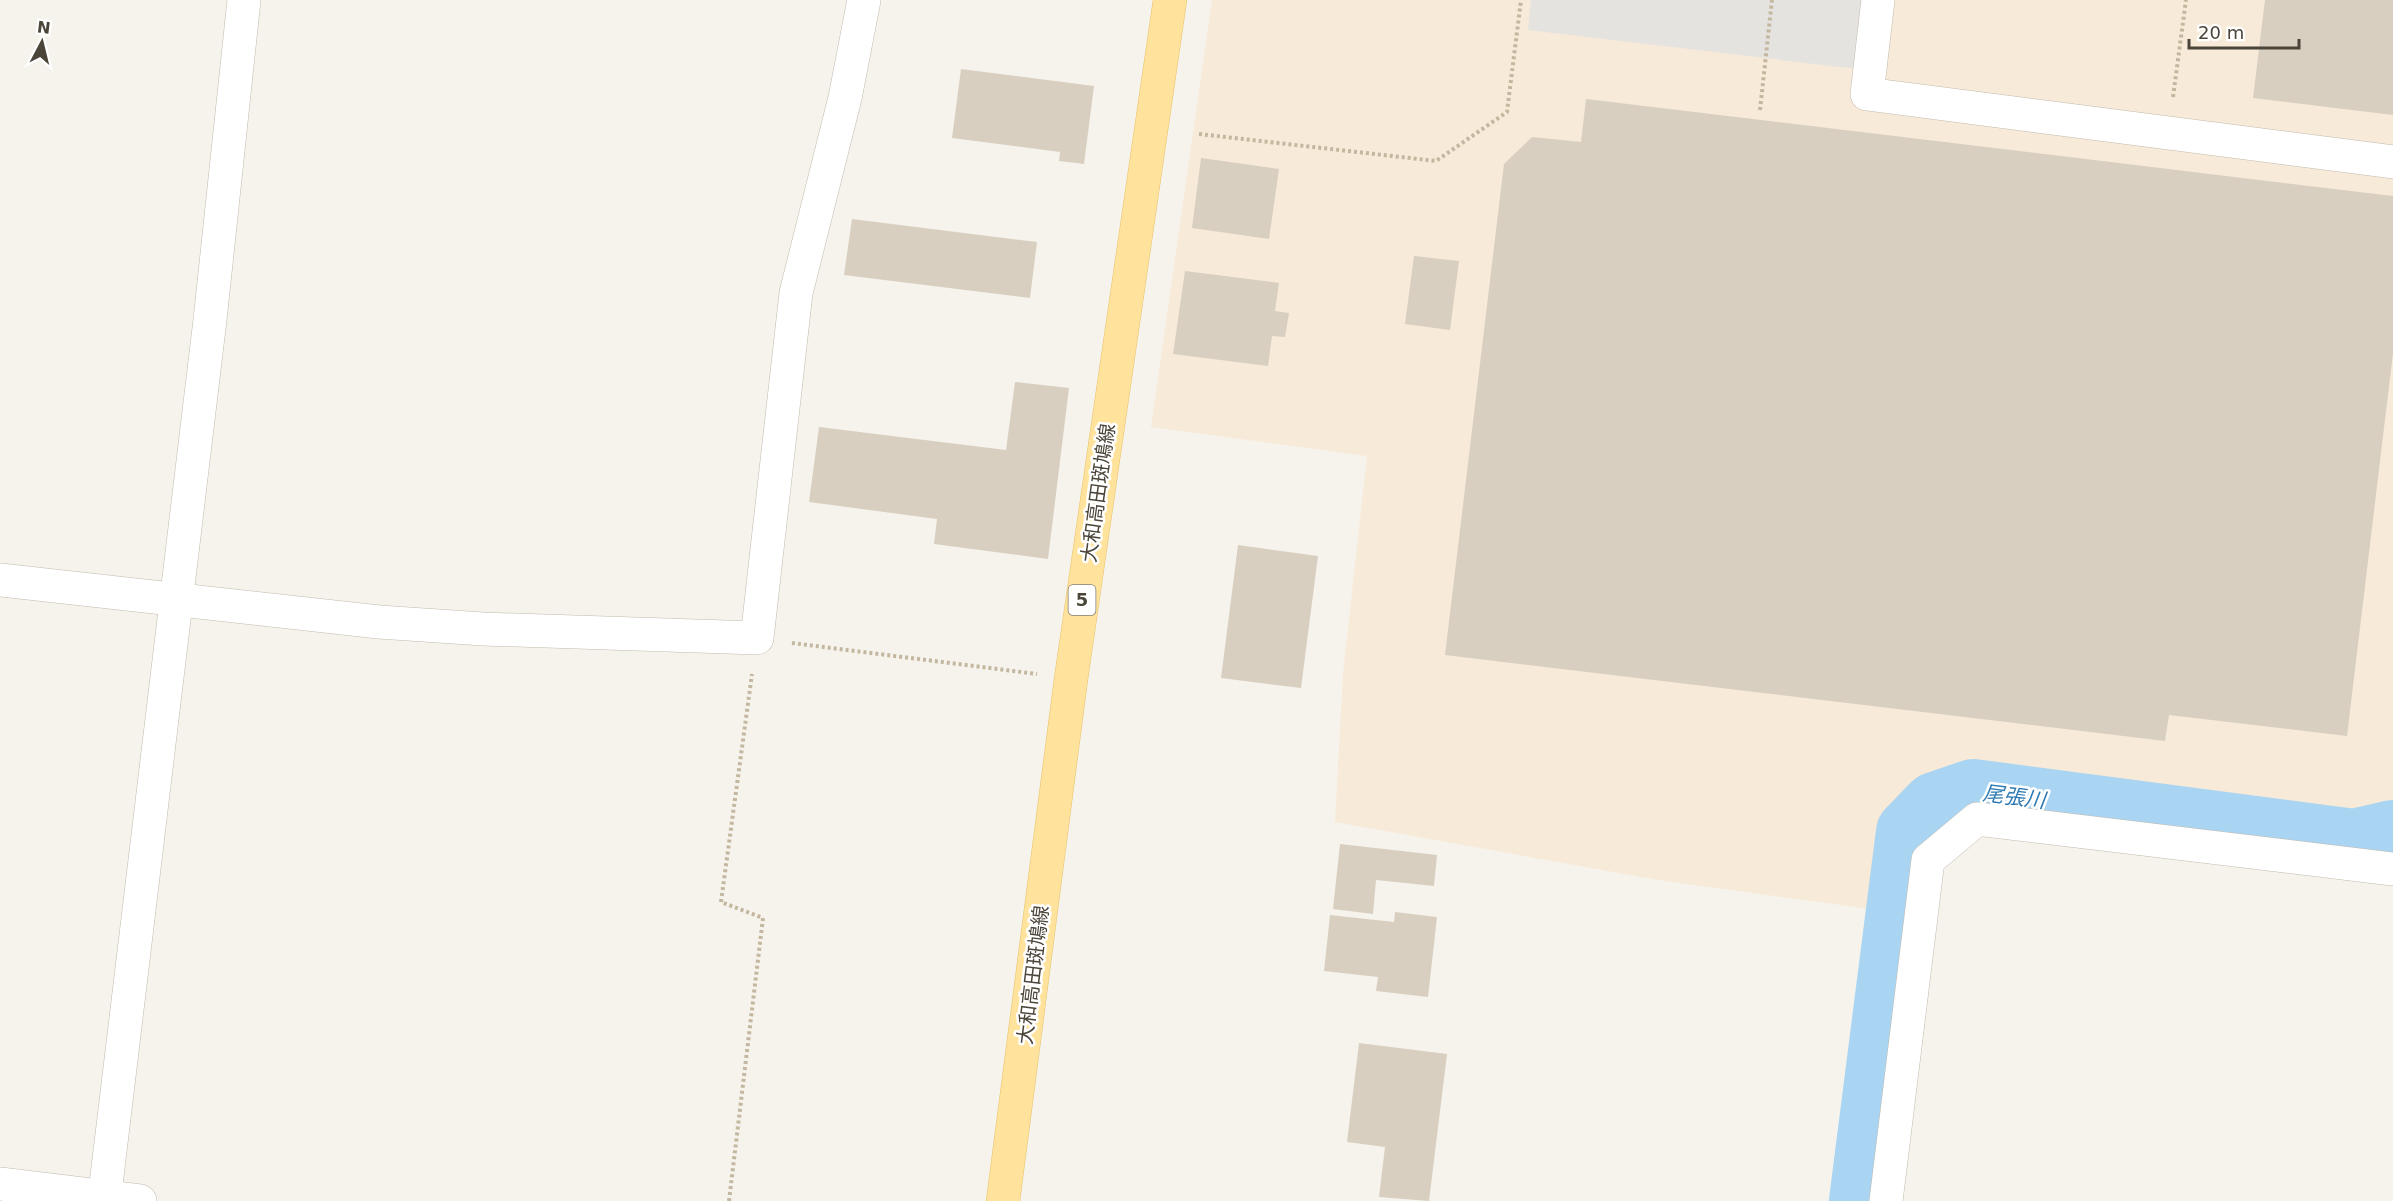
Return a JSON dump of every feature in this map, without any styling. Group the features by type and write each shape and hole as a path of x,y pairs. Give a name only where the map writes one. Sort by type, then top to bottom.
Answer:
{"main road":[{"name":"大和高田斑鳩線","path":"1003,1201 1071,679 1170,0"}],"street":[{"path":"104,1199 210,320 244,0"},
{"path":"0,580 379,622 483,629 757,638 796,293 845,98 864,0"},
{"path":"1878,0 1867,94 2393,162"},
{"path":"1886,1201 1928,860 1977,819 2393,869"},
{"path":"0,1184 104,1199 140,1201"}],"path":[{"path":"1199,134 1436,161 1507,112 1521,0"},
{"path":"1760,110 1772,0"},
{"path":"2172,104 2186,0"},
{"path":"729,1201 763,918 721,902 757,638 1071,679"}],"shaded area":[{"path":"1212,0 2393,0 2393,822 2372,828 1974,781 1942,786 1915,806 1897,836 1885,911 1658,880 1335,822 1343,674 1367,456 1151,427"},
{"path":"1531,0 1865,0 1857,69 1528,30"}],"building":[{"path":"2265,0 2393,0 2393,115 2253,98"},
{"path":"961,69 1094,86 1084,164 1059,161 1060,152 952,138"},
{"path":"1586,99 2393,196 2393,353 2347,736 2169,715 2165,741 1445,655 1504,164 1532,137 1581,142"},
{"path":"1201,158 1279,169 1269,239 1192,228"},
{"path":"852,219 1037,242 1030,298 844,275"},
{"path":"1414,256 1459,261 1450,330 1405,324"},
{"path":"1185,271 1279,283 1275,311 1289,313 1285,337 1272,336 1268,366 1173,354"},
{"path":"1015,382 1069,388 1048,559 934,544 937,519 809,502 819,427 1006,450"},
{"path":"1238,545 1318,556 1301,688 1221,678"},
{"path":"1340,844 1437,855 1434,886 1376,880 1373,914 1333,909"},
{"path":"1395,912 1437,917 1428,997 1376,991 1378,977 1324,971 1330,915 1394,922"},
{"path":"1359,1043 1447,1054 1429,1201 1379,1197 1385,1147 1347,1142"}],"waterway":[{"name":"尾張川","path":"1862,1201 1909,832 1935,805 1973,792 2354,842 2393,833"}]}
